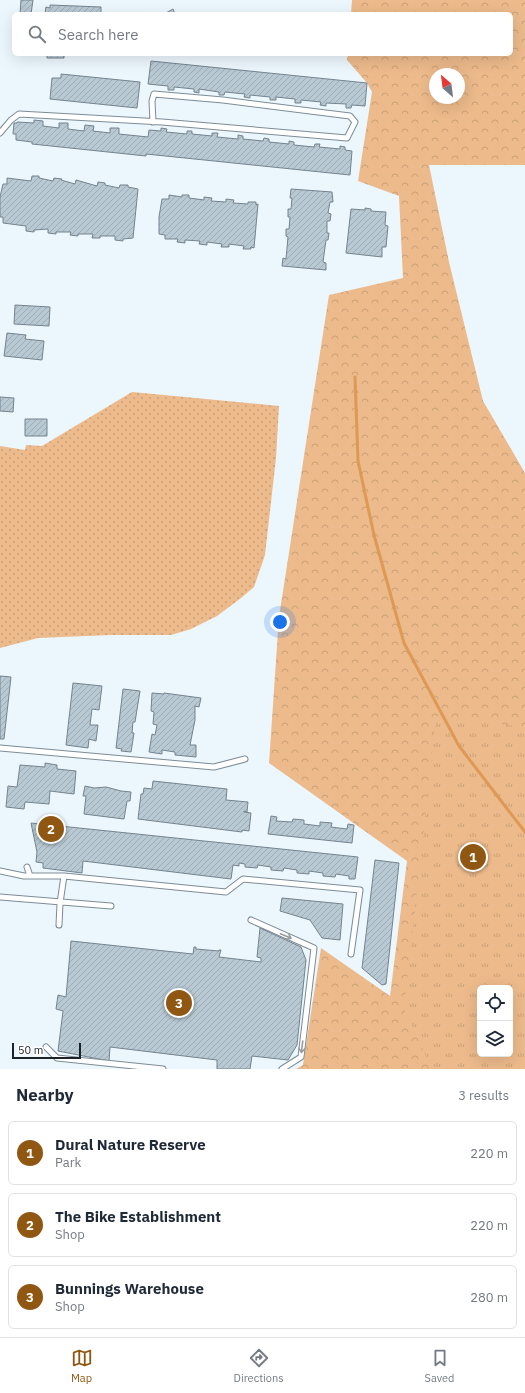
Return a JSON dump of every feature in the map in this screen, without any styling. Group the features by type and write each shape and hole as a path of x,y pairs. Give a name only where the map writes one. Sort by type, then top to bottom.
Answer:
{"lane":[{"path":"0,133 11,120 19,114 153,122 347,138 355,122 350,116 222,100 154,94 152,101 153,122"},
{"path":"0,748 214,767 246,759"},
{"path":"27,866 30,876"},
{"path":"0,871 30,876 64,876 226,892 243,879 360,890 351,954"},
{"path":"59,925 60,903 64,876"},
{"path":"0,897 111,906"},
{"path":"251,920 314,948 301,1057 282,1069"},
{"path":"46,1047 57,1058 163,1069"}],"green space":[{"path":"352,0 525,0 525,165 429,165 449,262 483,401 525,473 525,1069 296,1069 303,1065 321,948 390,996 407,861 269,763 279,617 329,295 403,278 399,196 358,181 372,92 367,83 347,60 348,56 513,56 513,12 351,12"},
{"path":"132,392 279,406 276,458 265,555 254,587 217,616 191,629 171,635 110,635 38,638 0,648 0,446 25,450 26,445 42,446"},
{"path":"436,716 525,727 525,1069 432,1069 404,1009"}],"building":[{"path":"21,0 33,0 31,12 20,12"},
{"path":"50,5 101,7 101,12 45,12 46,7 50,8"},
{"path":"47,56 64,56 64,58 47,58"},
{"path":"151,61 367,83 365,106 352,105 351,108 346,108 346,104 326,103 326,106 320,105 321,102 301,100 301,103 295,103 295,99 276,97 276,100 270,100 270,97 250,95 250,98 244,97 245,94 225,92 224,95 219,95 219,92 199,89 199,93 194,92 194,89 174,87 174,90 168,90 168,86 148,84"},
{"path":"61,74 140,82 137,108 50,99 52,78 61,78"},
{"path":"34,120 43,121 43,126 59,128 59,123 68,123 68,129 84,131 85,125 94,126 93,131 110,133 110,128 119,128 119,134 148,137 149,130 161,131 161,128 167,129 166,132 187,134 187,131 192,131 192,134 212,136 212,133 218,133 217,137 238,139 238,135 243,136 243,139 263,141 264,138 269,139 269,142 289,144 289,141 294,142 294,145 314,147 315,144 320,144 319,147 340,149 340,146 345,147 345,150 352,151 350,175 146,154 146,156 32,144 32,142 16,140 16,134 13,134 14,123 34,123"},
{"path":"32,176 39,176 39,178 53,181 54,178 62,179 61,180 75,184 76,180 97,186 98,182 119,188 120,185 128,185 128,187 138,189 133,238 123,239 123,241 115,240 115,236 100,236 100,238 92,238 93,234 78,234 78,236 70,235 71,232 56,232 56,234 48,233 48,229 34,230 34,232 26,231 26,226 3,223 3,217 0,217 0,197 3,184 7,184 7,178 31,181"},
{"path":"291,189 332,192 333,202 330,202 328,213 331,214 330,221 327,221 327,233 329,233 328,240 326,240 323,262 326,263 326,270 282,266 283,258 286,259 288,237 286,236 286,229 289,229 290,217 288,217 288,209 291,209"},
{"path":"169,195 182,197 182,195 189,195 189,198 204,200 204,197 212,198 211,201 226,202 226,199 234,200 233,203 248,204 248,202 256,202 256,205 258,204 254,248 251,247 251,249 243,249 244,246 229,244 229,247 221,247 222,244 207,242 207,245 199,244 200,241 185,240 185,243 177,242 178,239 165,239 165,235 159,234 159,217 162,199 169,199"},
{"path":"365,208 371,209 371,211 386,212 385,225 388,226 386,247 382,247 382,257 346,253 351,209 365,210"},
{"path":"15,305 50,307 49,326 14,324"},
{"path":"7,333 26,335 25,339 44,341 42,360 4,356"},
{"path":"0,397 14,398 13,412 0,411"},
{"path":"25,419 47,419 47,436 25,436"},
{"path":"0,676 11,677 4,739 0,739"},
{"path":"73,683 102,686 99,710 92,709 90,725 98,725 96,741 89,739 88,748 66,745"},
{"path":"123,689 140,691 135,722 133,722 132,733 134,733 131,752 121,751 122,749 116,748"},
{"path":"152,693 164,693 201,698 199,707 195,706 195,720 190,745 196,745 196,757 175,755 175,752 162,750 162,754 149,752 152,734 155,735 157,725 153,724 154,712 151,711"},
{"path":"45,763 57,765 57,769 76,771 74,794 50,791 49,804 25,802 24,809 6,807 8,786 17,787 20,765 45,767"},
{"path":"153,781 227,789 226,800 248,802 247,812 244,812 251,813 249,831 242,830 242,832 138,819 141,794 143,794 144,788 152,789"},
{"path":"85,786 94,788 106,787 131,792 130,801 127,801 124,819 84,814 86,796 83,796"},
{"path":"271,816 277,817 276,821 292,822 293,819 304,820 304,824 320,826 320,822 332,823 331,827 347,829 348,824 354,825 352,843 268,834"},
{"path":"31,823 358,857 355,879 349,879 349,876 336,874 335,877 323,876 323,873 309,871 309,874 297,873 297,870 284,868 283,871 271,870 271,867 258,865 257,868 245,867 245,864 239,863 239,866 233,865 231,879 83,861 82,873 43,868 43,863 36,862 37,852"},
{"path":"375,860 399,863 386,984 382,985 362,968"},
{"path":"282,898 343,904 340,940 322,938 310,920 280,911"},
{"path":"260,928 301,947 306,960 297,1045 288,1060 252,1056 250,1069 217,1069 217,1060 110,1047 109,1061 58,1051 63,1011 56,1009 58,995 66,997 71,941 193,954 194,947 196,947 196,949 221,950 219,957 261,962 261,958 257,957"}],"waterway":[{"path":"355,377 358,461 374,535 404,643 459,746 525,832"}],"place":[{"name":"The Bike Establishment","path":"51,829"},
{"name":"Dural Nature Reserve","path":"473,857"},
{"name":"Bunnings Warehouse","path":"179,1003"}]}
